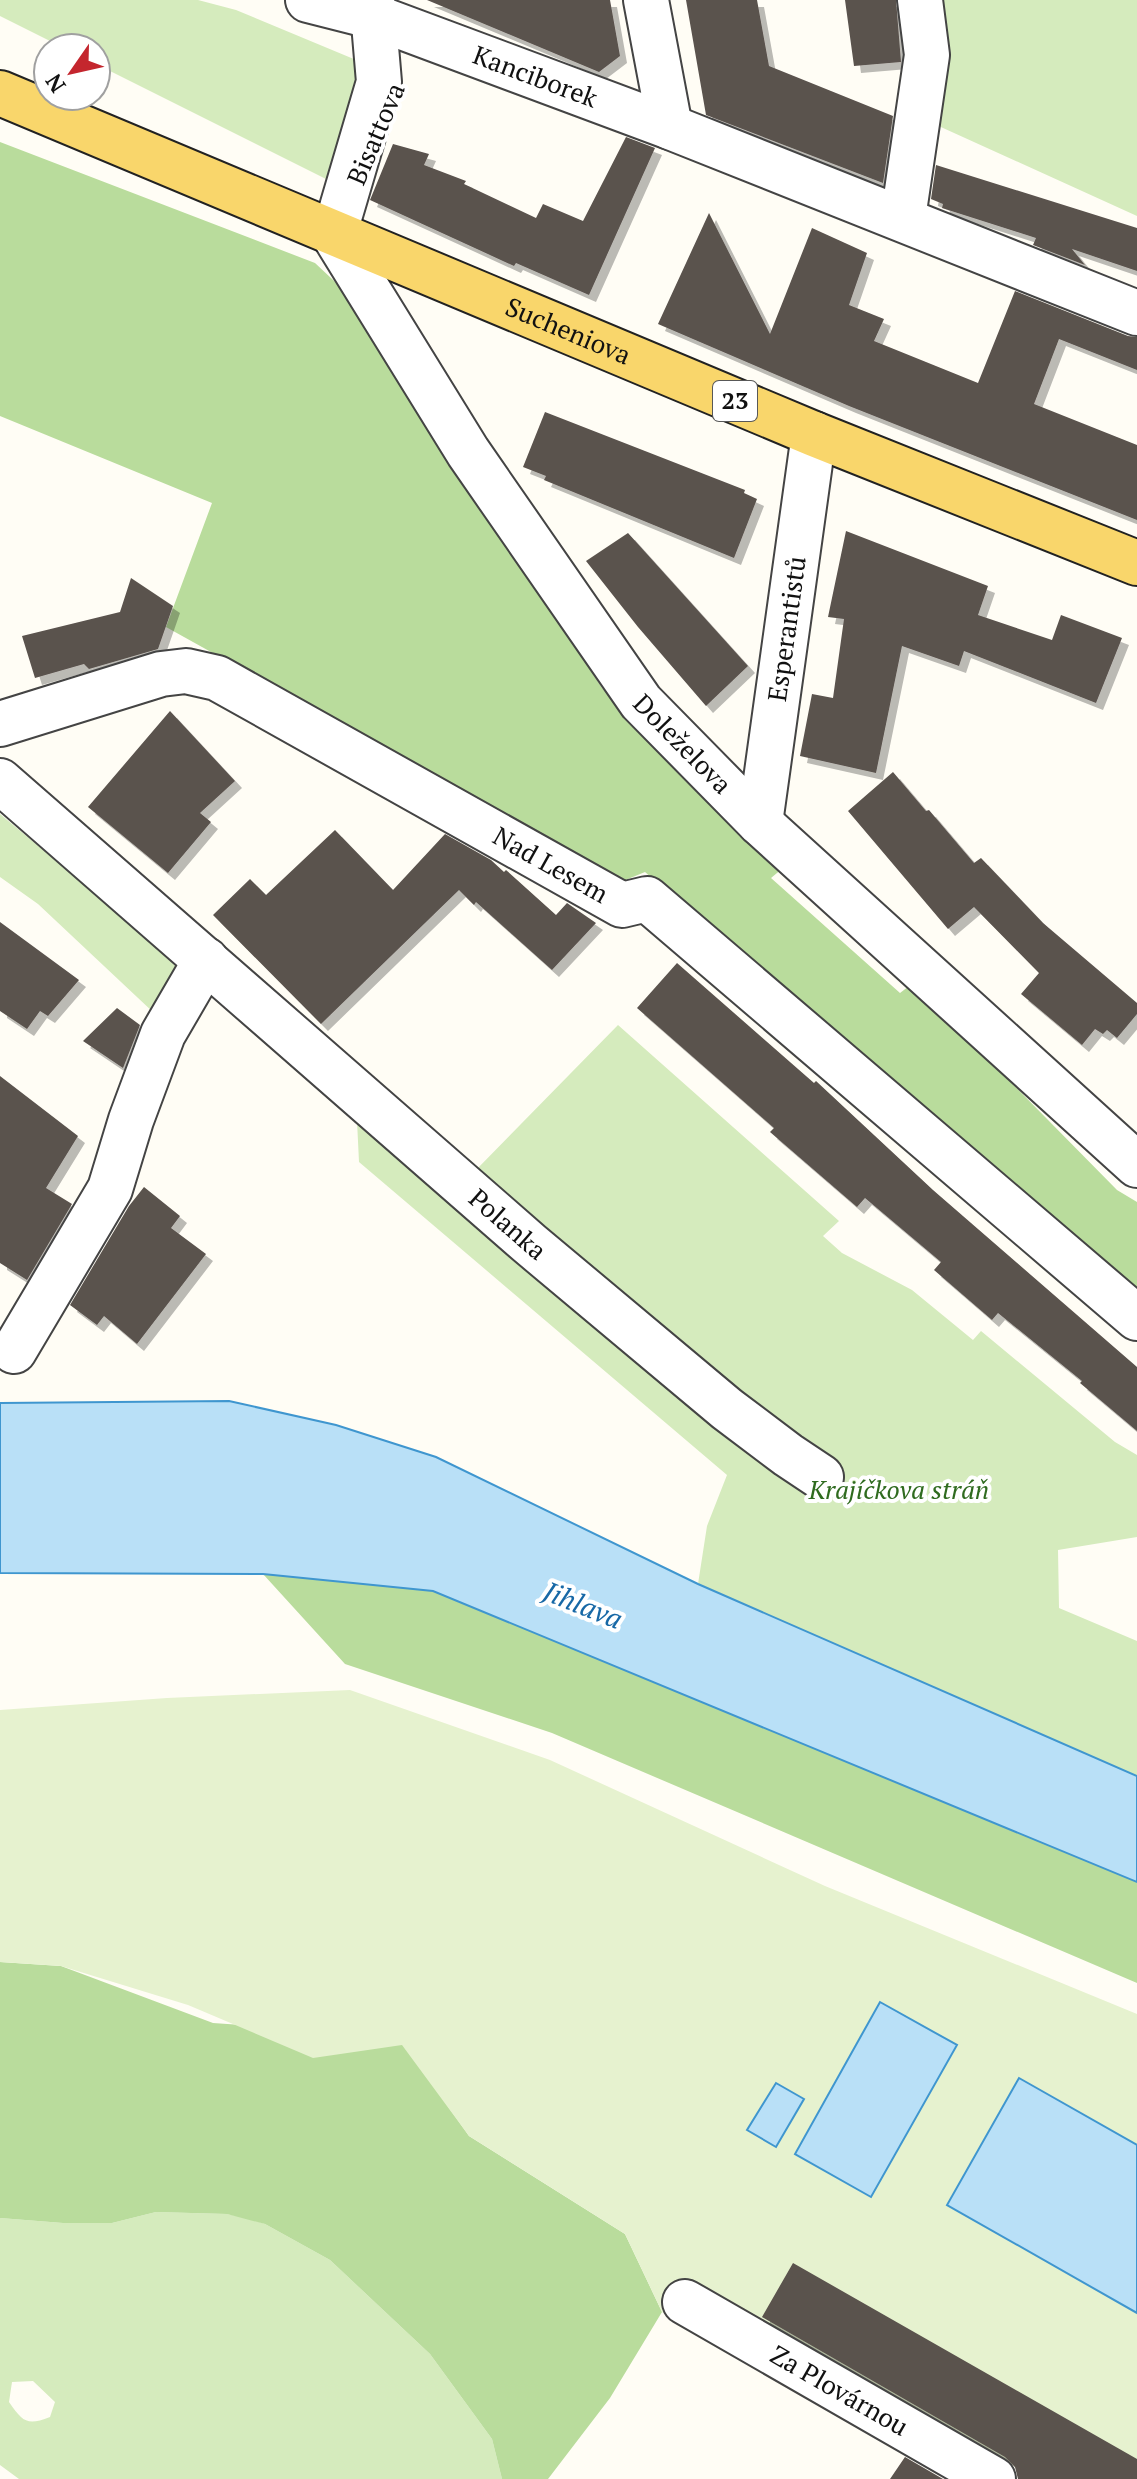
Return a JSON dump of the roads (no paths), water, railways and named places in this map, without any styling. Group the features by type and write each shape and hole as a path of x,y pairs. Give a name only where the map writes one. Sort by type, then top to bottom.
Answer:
{"main road":[{"name":"Sucheniova","path":"0,93 814,434 1137,563"}],"street":[{"name":"Kanciborek","path":"308,0 373,8 418,34 670,127 1137,313"},
{"path":"646,0 670,127"},
{"path":"903,218 927,55 920,0"},
{"path":"334,235 379,82 373,8"},
{"name":"Bisattova","path":"334,235 418,34"},
{"name":"Doleželova","path":"334,235 468,452 641,702 760,823 1137,1165"},
{"name":"Esperantistů","path":"760,823 814,434"},
{"name":"Nad Lesem","path":"0,724 161,674 186,671 217,678 622,905 647,899 1137,1318"},
{"name":"Polanka","path":"0,781 542,1253 727,1409 821,1477"},
{"path":"14,1351 110,1189 131,1120 163,1034 206,960"},
{"name":"Za Plovárnou","path":"685,2302 993,2479"}],"water":[{"name":"Jihlava","path":"229,1401 336,1425 436,1457 698,1584 1137,1776 1137,1882 433,1591 263,1574 0,1573 0,1403"},
{"path":"880,2002 957,2045 871,2197 795,2154"},
{"path":"1019,2078 1137,2145 1137,2313 947,2205"},
{"path":"776,2083 804,2099 776,2147 747,2130"}],"park label":[{"name":"Krajíčkova stráň","path":"899,1490"}]}
